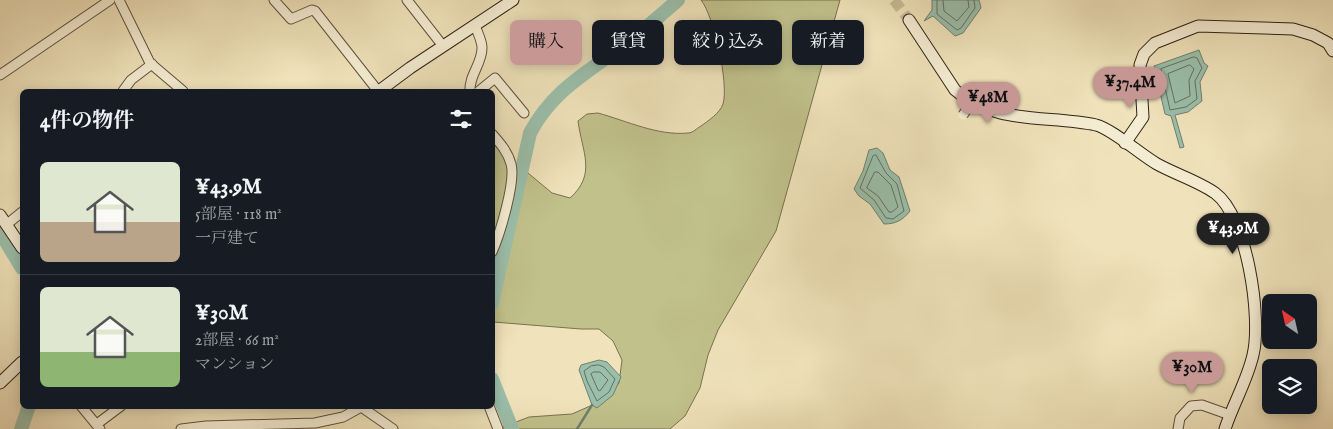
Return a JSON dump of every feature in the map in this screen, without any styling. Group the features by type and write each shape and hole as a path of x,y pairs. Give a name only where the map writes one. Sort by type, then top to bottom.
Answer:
{"street":[{"path":"0,75 110,0"},
{"path":"120,0 152,64 181,89"},
{"path":"274,0 291,18 312,10 315,11 377,89"},
{"path":"407,0 443,46"},
{"path":"382,89 513,0"},
{"path":"909,20 962,96 990,111 1098,126 1155,163 1216,193 1227,207 1240,234 1251,269 1254,307 1254,353 1240,395 1225,429"},
{"path":"470,89 471,78 479,62 482,48 474,25"},
{"path":"1125,143 1143,117 1140,65 1144,54 1155,43 1198,26 1292,29 1313,35 1328,43 1333,51"},
{"path":"124,89 130,80 152,64"},
{"path":"481,89 495,78 524,113"},
{"path":"964,115 982,86"},
{"path":"495,138 503,147 512,165 508,198 495,242"},
{"path":"20,213 3,220 20,245"},
{"path":"0,383 20,364"},
{"path":"1178,429 1180,418 1191,406 1202,405 1230,415"},
{"path":"84,409 99,427 118,409"},
{"path":"180,429 206,426 316,426 343,417 357,409"},
{"path":"363,409 393,429"},
{"path":"490,409 498,429"}],"shaded area":[{"path":"701,0 840,0 834,20 792,20 792,65 822,65 776,231 718,330 708,355 700,388 685,416 670,429 498,429 529,417 572,414 606,399 619,383 622,360 613,341 599,329 495,322 495,146 552,193 570,198 583,180 585,171 586,162 578,121 587,114 598,113 665,132 692,132 719,111 723,104 724,82 722,65 782,65 782,20 711,20"}],"water":[{"path":"932,0 979,0 981,8 963,33 955,36 933,16 924,21 932,10"},
{"path":"1199,50 1204,63 1208,66 1200,82 1202,101 1188,112 1175,115 1184,147 1180,148 1171,116 1165,114 1154,66"},
{"path":"877,148 883,153 890,170 899,177 910,211 902,219 892,223 884,224 870,204 859,196 854,189 863,171 869,150"},
{"path":"599,360 607,362 621,377 613,395 597,408 592,405 579,370 581,365"}],"waterway":[{"path":"495,290 530,133 539,118 550,104 573,82 634,37 678,0"},
{"path":"0,232 20,265"},
{"path":"495,386 512,429"},
{"path":"577,429 592,405"},
{"path":"21,429 28,409"}],"tunnel":[{"path":"894,0 909,20"}]}
